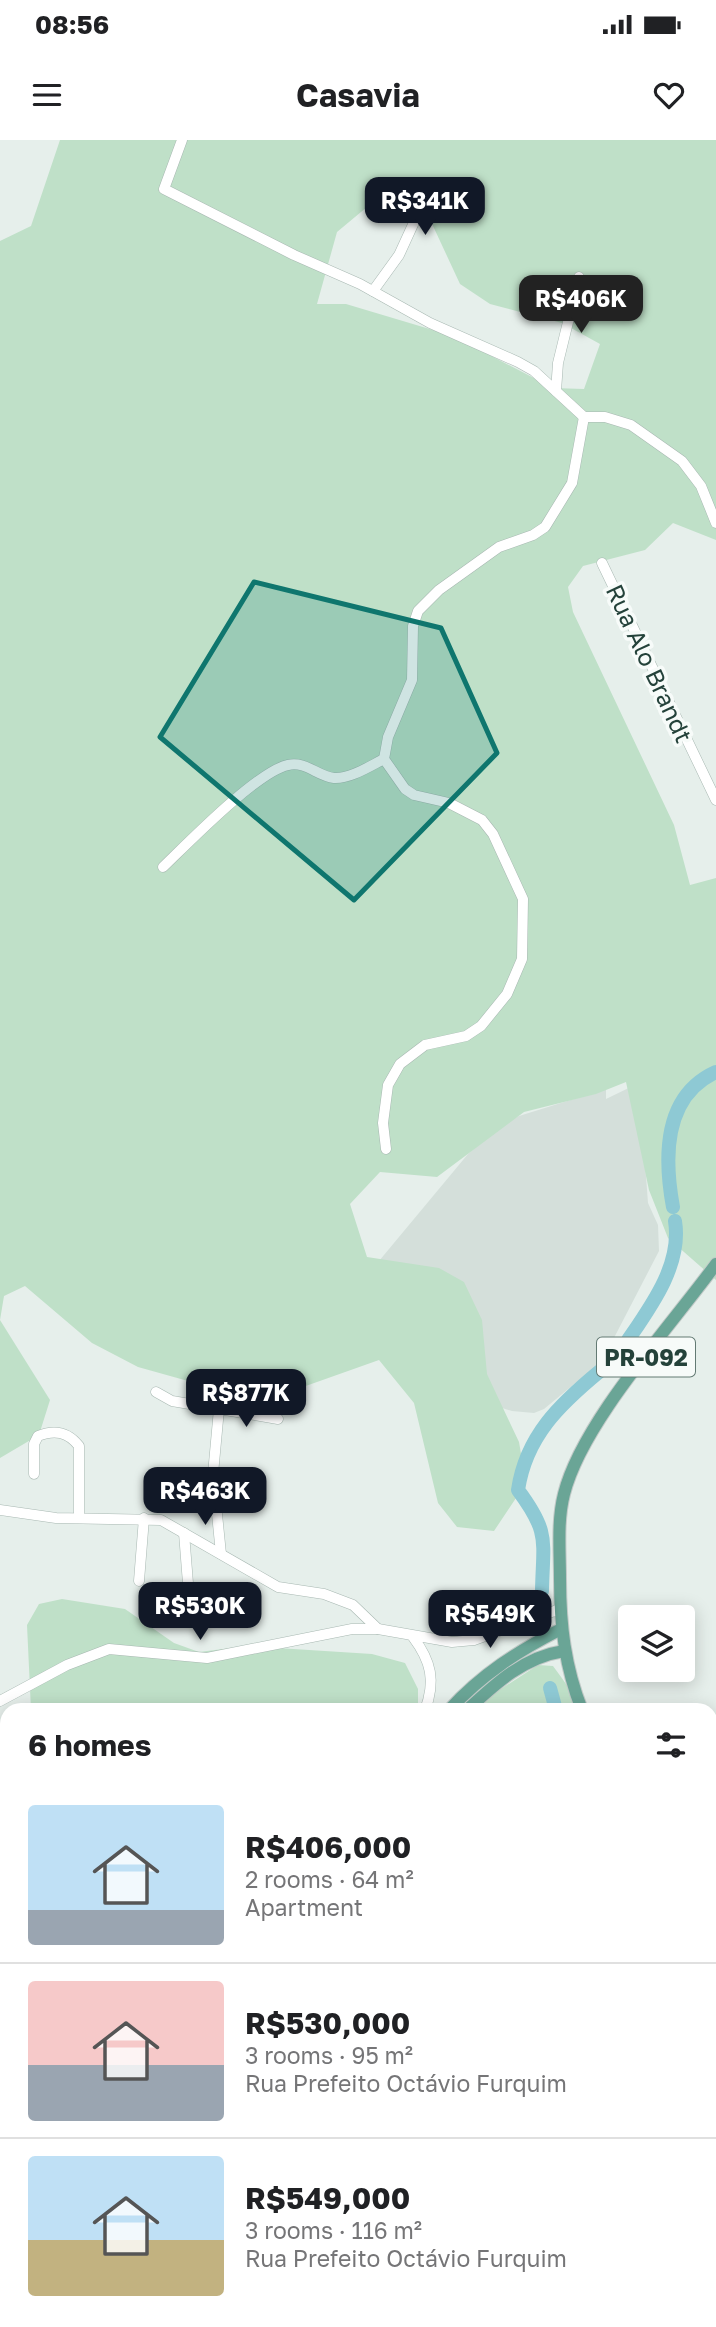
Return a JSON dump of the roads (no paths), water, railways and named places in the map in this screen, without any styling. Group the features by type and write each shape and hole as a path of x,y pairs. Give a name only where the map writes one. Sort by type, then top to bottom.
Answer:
{"main road":[{"name":"PR-092","path":"580,1703 564,1651 560,1609 560,1518 569,1476 620,1391 716,1264"},
{"path":"456,1703 487,1673 514,1653 561,1629"},
{"path":"475,1703 510,1672 550,1653 564,1651"}],"street":[{"path":"182,140 164,189 373,291 429,323 518,362 534,371 584,417 606,417 631,425 682,461 701,486 716,523"},
{"path":"373,291 399,255 416,218 417,212 411,204 395,198"},
{"path":"556,391 558,363 579,277"},
{"path":"386,1149 383,1123 388,1085 400,1064 425,1045 466,1036 481,1026 507,994 522,959 523,899 493,834 482,820 449,803 414,795 395,777 384,759 388,737 412,680 413,626 418,611 439,590 499,547 533,535 545,527 572,483 584,417"},
{"name":"Rua Alo Brandt","path":"602,563 716,800"},
{"path":"163,867 260,780 284,766 302,764 318,774 339,778 384,759"},
{"path":"156,1392 172,1401 278,1419"},
{"path":"219,1409 213,1474 221,1554"},
{"path":"34,1474 33,1444 38,1436 61,1432 71,1436 79,1446 79,1518"},
{"path":"0,1510 118,1521 144,1518 161,1520 278,1587 324,1594 353,1605 377,1629"},
{"path":"139,1581 144,1518"},
{"path":"184,1533 190,1596"},
{"path":"0,1701 67,1665 109,1649 207,1658 352,1629 377,1629 452,1642 474,1640 560,1609"},
{"path":"413,1637 428,1659 433,1683 427,1703"}],"waterway":[{"path":"673,1207 668,1169 671,1130 686,1096 716,1072"},
{"path":"628,1340 655,1298 670,1268 676,1237 675,1221"},
{"path":"542,1591 542,1538 540,1527 518,1490 522,1471 537,1437 547,1423 571,1396 600,1371"},
{"path":"550,1688 554,1703"}]}
